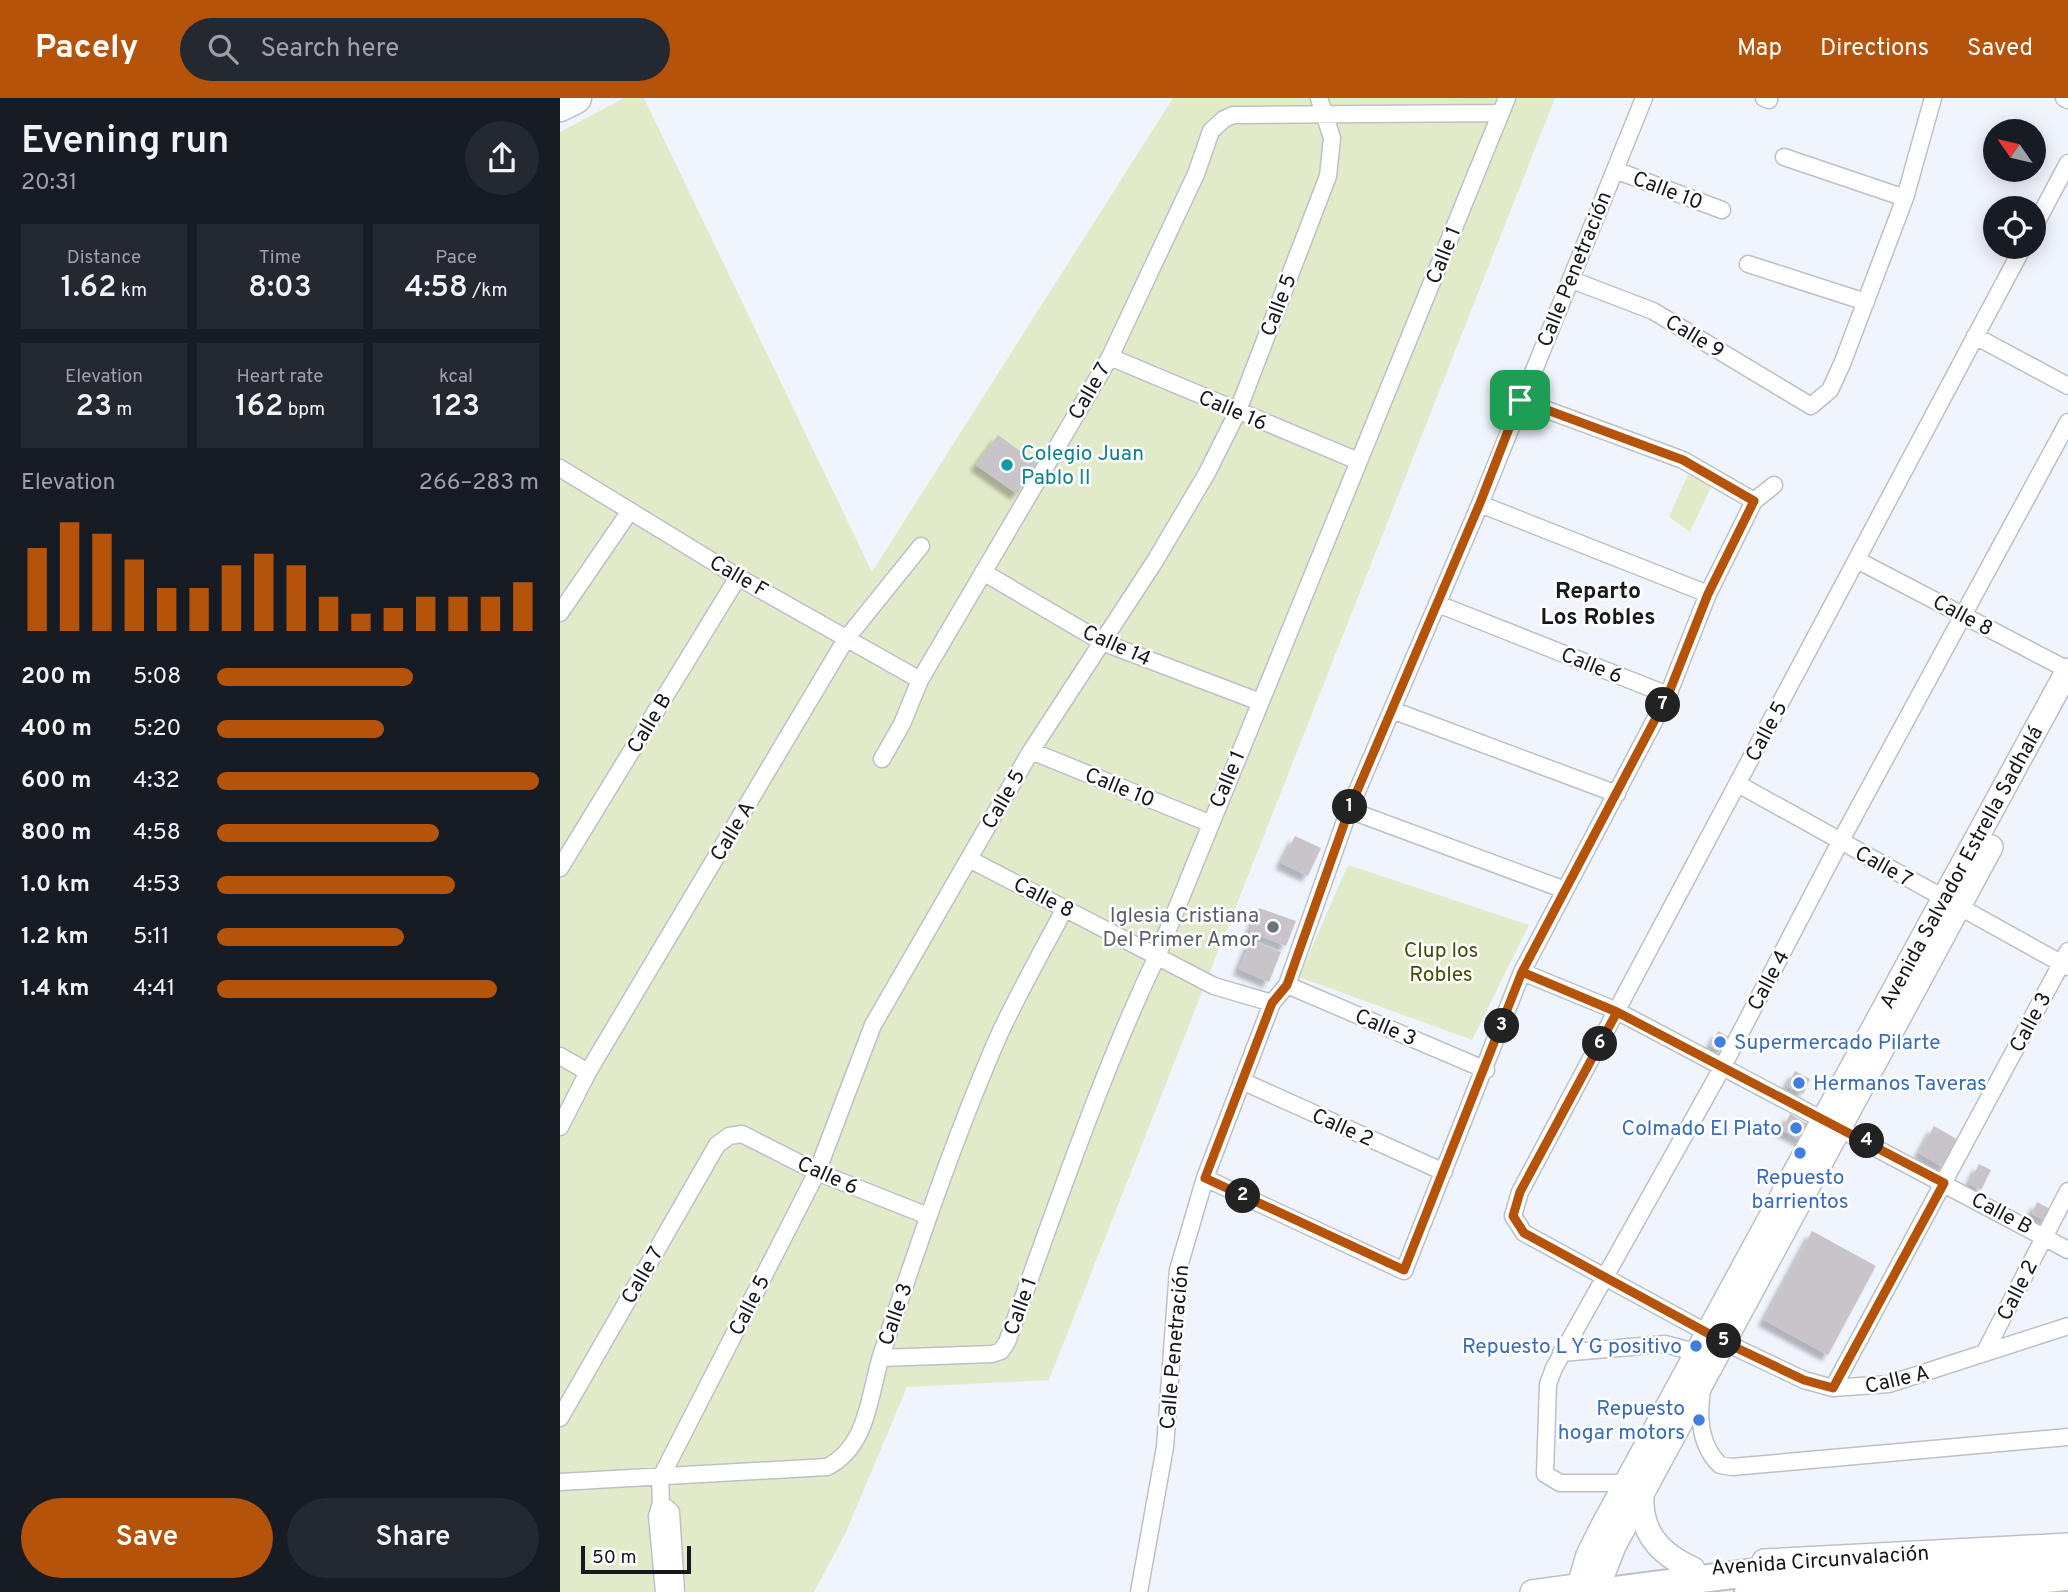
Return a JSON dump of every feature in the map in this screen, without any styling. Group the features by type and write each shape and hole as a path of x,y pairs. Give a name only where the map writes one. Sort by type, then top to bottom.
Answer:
{"highway":[{"path":"560,106 576,98"}],"main road":[{"name":"Avenida Salvador Estrella Sadhalá","path":"1951,904 2068,670"},
{"name":"Avenida Salvador Estrella Sadhalá","path":"1634,1488 1710,1343 1951,904 2068,702"},
{"name":"Avenida Salvador Estrella Sadhalá","path":"1590,1589 1588,1555 1703,1381 1710,1343"},
{"path":"1634,1488 1641,1515 1655,1543 1674,1560 1693,1569"},
{"name":"Avenida Circunvalación","path":"1590,1589 1693,1569 1799,1557 2068,1545"},
{"name":"Avenida Circunvalación","path":"1754,1585 2068,1558"},
{"name":"Avenida Circunvalación","path":"1532,1592 2055,1578"},
{"name":"Avenida Circunvalación","path":"2009,1592 2055,1578"}],"street":[{"name":"Calle Penetración","path":"1139,1592 1165,1447 1178,1270 1205,1178 1272,1003 1287,985 1349,810 1480,503 1644,98"},
{"path":"1748,264 1866,302 1905,198 1933,98"},
{"path":"1322,105 1504,106"},
{"name":"Calle 7","path":"882,759 902,724 920,680 1110,357 1196,174 1207,139 1216,124 1233,115 1322,105"},
{"name":"Calle 5","path":"664,1592 657,1516 661,1503 660,1479 817,1172 873,1025 1031,751 1155,561 1237,413 1328,176 1332,138 1322,105"},
{"name":"Calle 1","path":"880,1358 992,1354 1000,1351 1007,1342 1087,1115 1119,1037 1158,954 1209,823 1504,106"},
{"path":"1784,158 1905,198"},
{"path":"2046,204 2068,163"},
{"name":"Calle 10","path":"1615,170 1722,210"},
{"name":"Calle 5","path":"1513,1216 1520,1192 2017,259"},
{"name":"Calle 9","path":"1572,280 1653,311 1811,406 1830,390 1866,302"},
{"path":"1975,336 2068,386"},
{"name":"Calle 16","path":"1110,357 1237,413 1358,461"},
{"path":"1520,400 1683,460 1754,501"},
{"name":"Calle 4","path":"1634,1488 1560,1483 1545,1474 1548,1384 1561,1353 1607,1277 1722,1068 1840,842 2068,422"},
{"name":"Calle F","path":"560,468 738,577 920,680"},
{"path":"1205,1178 1404,1270 1486,1070 1522,972 1668,695 1708,594 1754,501 1774,485"},
{"path":"1480,503 1708,594"},
{"path":"560,613 630,511"},
{"name":"Calle A","path":"560,1128 588,1072 846,639 920,546"},
{"name":"Calle 8","path":"1857,560 2068,670"},
{"name":"Calle 14","path":"983,572 1102,642 1260,702"},
{"name":"Calle B","path":"560,868 738,577"},
{"name":"Calle 6","path":"1438,604 1668,695"},
{"path":"1392,710 1617,794"},
{"name":"Calle 10","path":"1031,751 1209,823"},
{"name":"Calle 7","path":"1738,784 1951,904 2066,961"},
{"path":"1349,810 1565,890"},
{"name":"Calle 8","path":"969,859 1158,954 1214,986 1272,1003"},
{"name":"Calle 3","path":"560,1482 660,1479 827,1467 839,1461 857,1440 880,1358 928,1216 1000,1034 1065,908"},
{"name":"Calle 3","path":"1833,1388 2066,961"},
{"name":"Calle B","path":"1522,972 1617,1012 1832,1122 2068,1250"},
{"name":"Calle 3","path":"1287,985 1486,1070"},
{"path":"560,1056 588,1072"},
{"name":"Calle 2","path":"1242,1081 1444,1172"},
{"name":"Calle 6","path":"729,1136 742,1134 817,1172 928,1216"},
{"name":"Calle 7","path":"560,1418 717,1145 729,1136"},
{"name":"Calle 2","path":"1985,1352 2068,1191"},
{"name":"Calle A","path":"1513,1216 1524,1233 1607,1277 1710,1343 1804,1380 1833,1388 1889,1384 2068,1326"},
{"path":"1561,1353 1665,1343 1710,1343"},
{"path":"1703,1381 1700,1413 1706,1446 1720,1465 1732,1468 2068,1437"},
{"name":"Calle 5","path":"661,1503 671,1513 676,1592"}],"green space":[{"path":"624,98 644,98 872,572 1173,98 1555,98 1049,1380 907,1387 846,1532 814,1592 560,1592 560,132"},
{"path":"1688,474 1712,485 1690,532 1669,517"},
{"name":"Clup los Robles","path":"1348,865 1529,925 1472,1040 1299,977"}],"building":[{"name":"Colegio Juan Pablo II","path":"998,435 1038,464 1017,494 976,465"},
{"path":"1295,836 1321,848 1308,876 1281,863"},
{"name":"Iglesia Cristiana Del Primer Amor","path":"1259,908 1296,921 1286,946 1250,932"},
{"path":"1251,940 1281,952 1269,982 1239,969"},
{"name":"Supermercado Pilarte","path":"1718,1031 1731,1038 1726,1046 1717,1050 1710,1046"},
{"name":"Hermanos Taveras","path":"1795,1071 1810,1079 1803,1094 1787,1086"},
{"name":"Colmado El Plato","path":"1790,1114 1811,1126 1802,1141 1782,1130"},
{"path":"1934,1126 1960,1141 1944,1168 1919,1153"},
{"path":"1979,1164 1991,1170 1981,1190 1969,1184"},
{"path":"2037,1202 2052,1210 2047,1221 2032,1214"},
{"path":"1812,1231 1876,1266 1828,1355 1764,1320"}],"place":[{"name":"Colegio Juan Pablo II","path":"1007,465"},
{"name":"Iglesia Cristiana Del Primer Amor","path":"1273,927"},
{"name":"Supermercado Pilarte","path":"1720,1042"},
{"name":"Hermanos Taveras","path":"1799,1083"},
{"name":"Colmado El Plato","path":"1796,1128"},
{"name":"Repuesto barrientos","path":"1800,1153"},
{"name":"Repuesto L Y G positivo","path":"1696,1346"},
{"name":"Repuesto hogar motors","path":"1699,1420"}],"district":[{"name":"Reparto Los Robles","path":"1598,603"}],"route":[{"path":"1520,400 1438,604 1349,810 1287,985 1272,1003 1205,1178 1404,1270 1486,1070 1522,972 1617,1012 1944,1183 1833,1388 1804,1380 1708,1334 1524,1233 1513,1216 1520,1192 1617,1012 1522,972 1668,695 1708,594 1754,501 1683,460 1520,400"}]}
